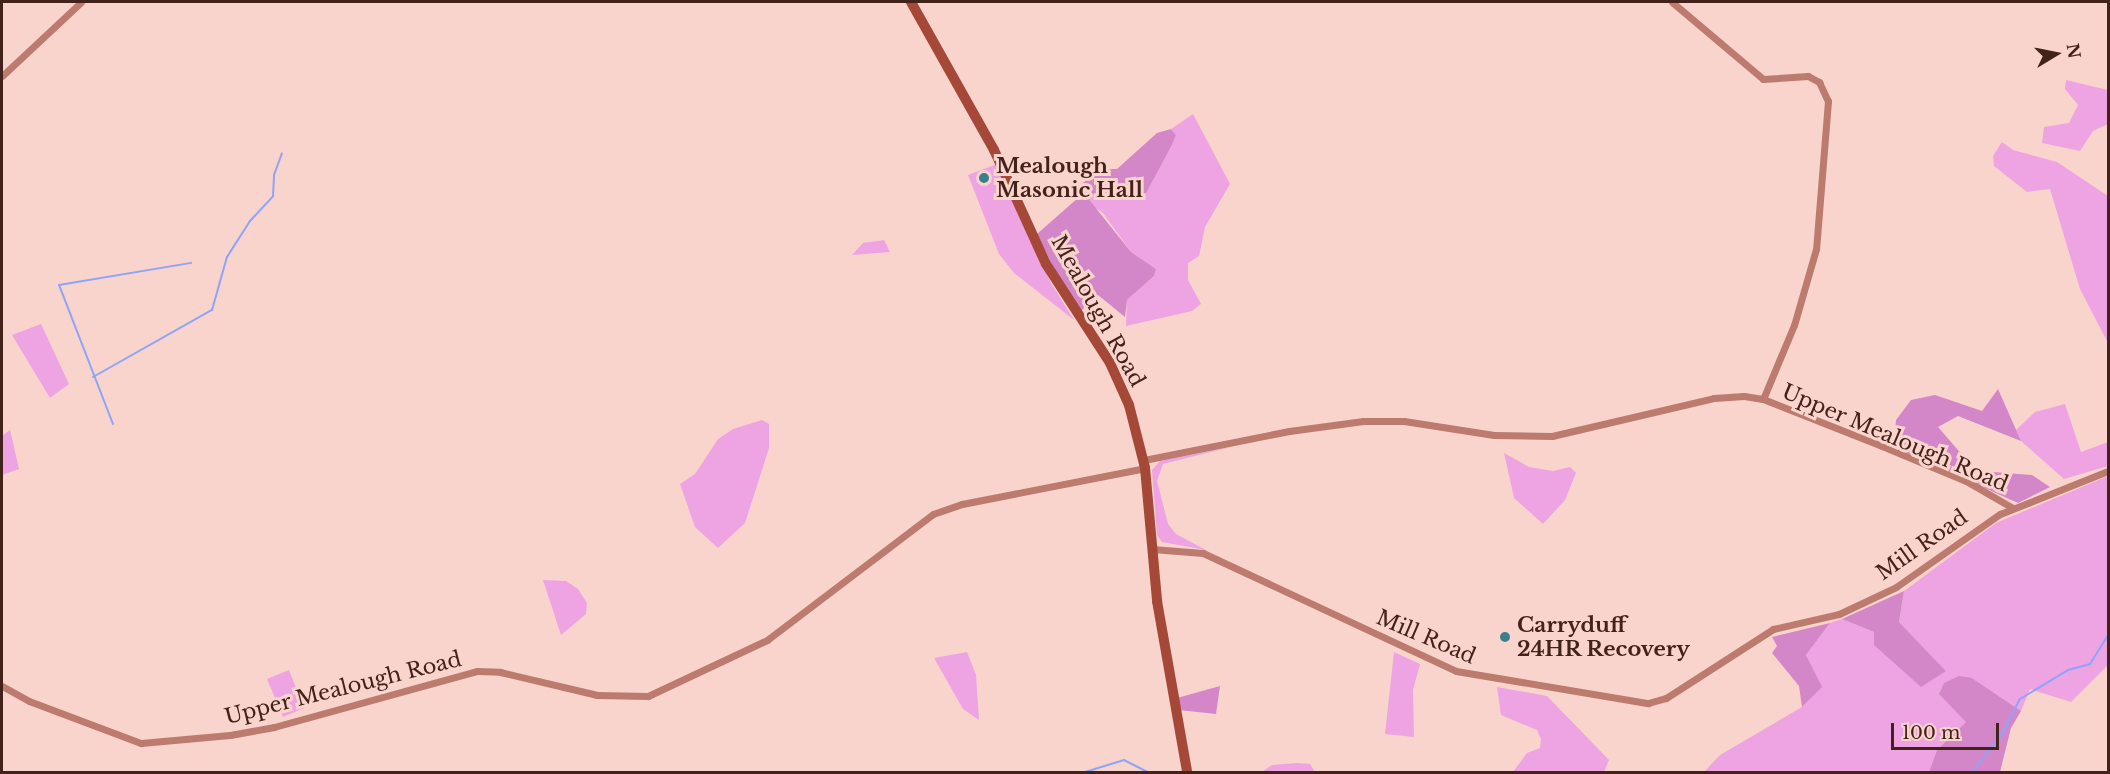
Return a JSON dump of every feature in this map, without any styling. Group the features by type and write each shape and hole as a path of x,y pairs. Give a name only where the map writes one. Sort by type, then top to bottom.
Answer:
{"street":[{"path":"2,76 81,2"},
{"name":"Mealough Road","path":"911,2 994,150 1046,264 1120,383 1144,464 1163,644 1186,772"},
{"name":"Upper Mealough Road","path":"1672,2 1763,79 1808,76 1819,82 1828,101 1816,249 1794,325 1762,399"},
{"name":"Upper Mealough Road","path":"2,686 29,701 141,743 274,727 477,671 500,672 586,693 648,696 767,640 933,514 962,504 1289,430 1364,421 1404,421 1494,435 1551,436 1714,398 1762,399 1966,481 2013,508"},
{"name":"Mill Road","path":"1152,549 1188,549 1203,554 1456,671 1648,703 1666,698 1773,629 1839,614 1896,587 1972,530 2013,508 2109,471"}],"shaded area":[{"path":"2066,80 2108,90 2108,124 2093,131 2080,151 2042,143 2044,127 2069,123 2078,105 2065,89"},
{"path":"1193,114 1230,184 1205,227 1199,256 1188,263 1188,280 1201,304 1192,311 1126,326 1127,300 1154,276 1156,269 1131,252 1103,213 1088,203 1087,196 1120,189 1132,200 1143,199 1176,135 1171,129"},
{"path":"1171,129 1176,135 1172,145 1143,199 1132,200 1119,189 1087,197 1131,252 1156,269 1154,276 1127,300 1125,317 1098,295 1081,311 1062,285 1037,234 1079,197 1080,185 1102,169 1117,169 1157,133"},
{"path":"2002,142 2013,150 2057,162 2108,196 2108,343 2080,289 2050,189 2027,192 1994,166 1993,156"},
{"path":"997,164 1051,283 1074,320 1014,273 999,254 968,175"},
{"path":"884,240 890,252 852,255 863,243"},
{"path":"41,324 69,384 50,398 12,335"},
{"path":"1998,389 2021,441 1958,416 1938,427 1970,464 1966,476 1975,480 1993,472 2032,475 2050,487 2018,503 1894,447 1896,420 1911,400 1935,395 1982,411"},
{"path":"2065,404 2081,452 2108,442 2108,466 2064,479 2021,441 2016,430 2035,412"},
{"path":"762,420 769,424 769,448 745,523 718,548 695,527 680,484 695,474 718,439 733,429"},
{"path":"10,430 19,469 2,475 2,436"},
{"path":"1231,447 1163,464 1157,481 1168,524 1176,534 1206,550 1162,542 1157,535 1152,470 1160,461"},
{"path":"1504,453 1529,467 1553,471 1570,467 1576,473 1565,500 1543,524 1514,498"},
{"path":"2108,476 2108,665 2071,702 2030,689 2021,711 1972,678 1966,722 1937,750 1929,772 1704,772 1720,755 1802,707 1821,687 1806,655 1830,623 1842,619 1874,632 1946,671 1899,622 1904,591 1996,523"},
{"path":"543,580 566,581 578,589 587,603 586,614 561,635"},
{"path":"1904,591 1899,622 1946,671 1921,687 1874,645 1874,632 1842,619"},
{"path":"1830,623 1806,655 1822,687 1802,707 1799,686 1772,653 1777,646 1772,637"},
{"path":"967,652 976,675 979,720 963,709 934,658"},
{"path":"1394,652 1420,664 1413,690 1414,737 1385,734"},
{"path":"289,670 304,708 283,717 267,679"},
{"path":"1959,676 1972,678 2021,711 2011,728 2000,772 1929,772 1937,750 1966,722 1939,694 1944,683"},
{"path":"1220,686 1216,714 1179,710 1177,698"},
{"path":"1497,687 1547,696 1609,760 1604,772 1513,772 1527,753 1540,748 1541,739 1537,730 1501,715"},
{"path":"1310,764 1315,772 1262,772 1272,765"}],"waterway":[{"path":"93,377 212,310 227,257 250,221 273,196 274,175 282,153"},
{"path":"113,424 59,285 191,263"},
{"path":"1972,772 2002,734 2020,699 2068,670 2090,664 2108,635"},
{"path":"1085,772 1124,760 1148,772"}],"place":[{"name":"Mealough Masonic Hall","path":"984,178"},
{"name":"Carryduff 24HR Recovery","path":"1505,637"}]}
